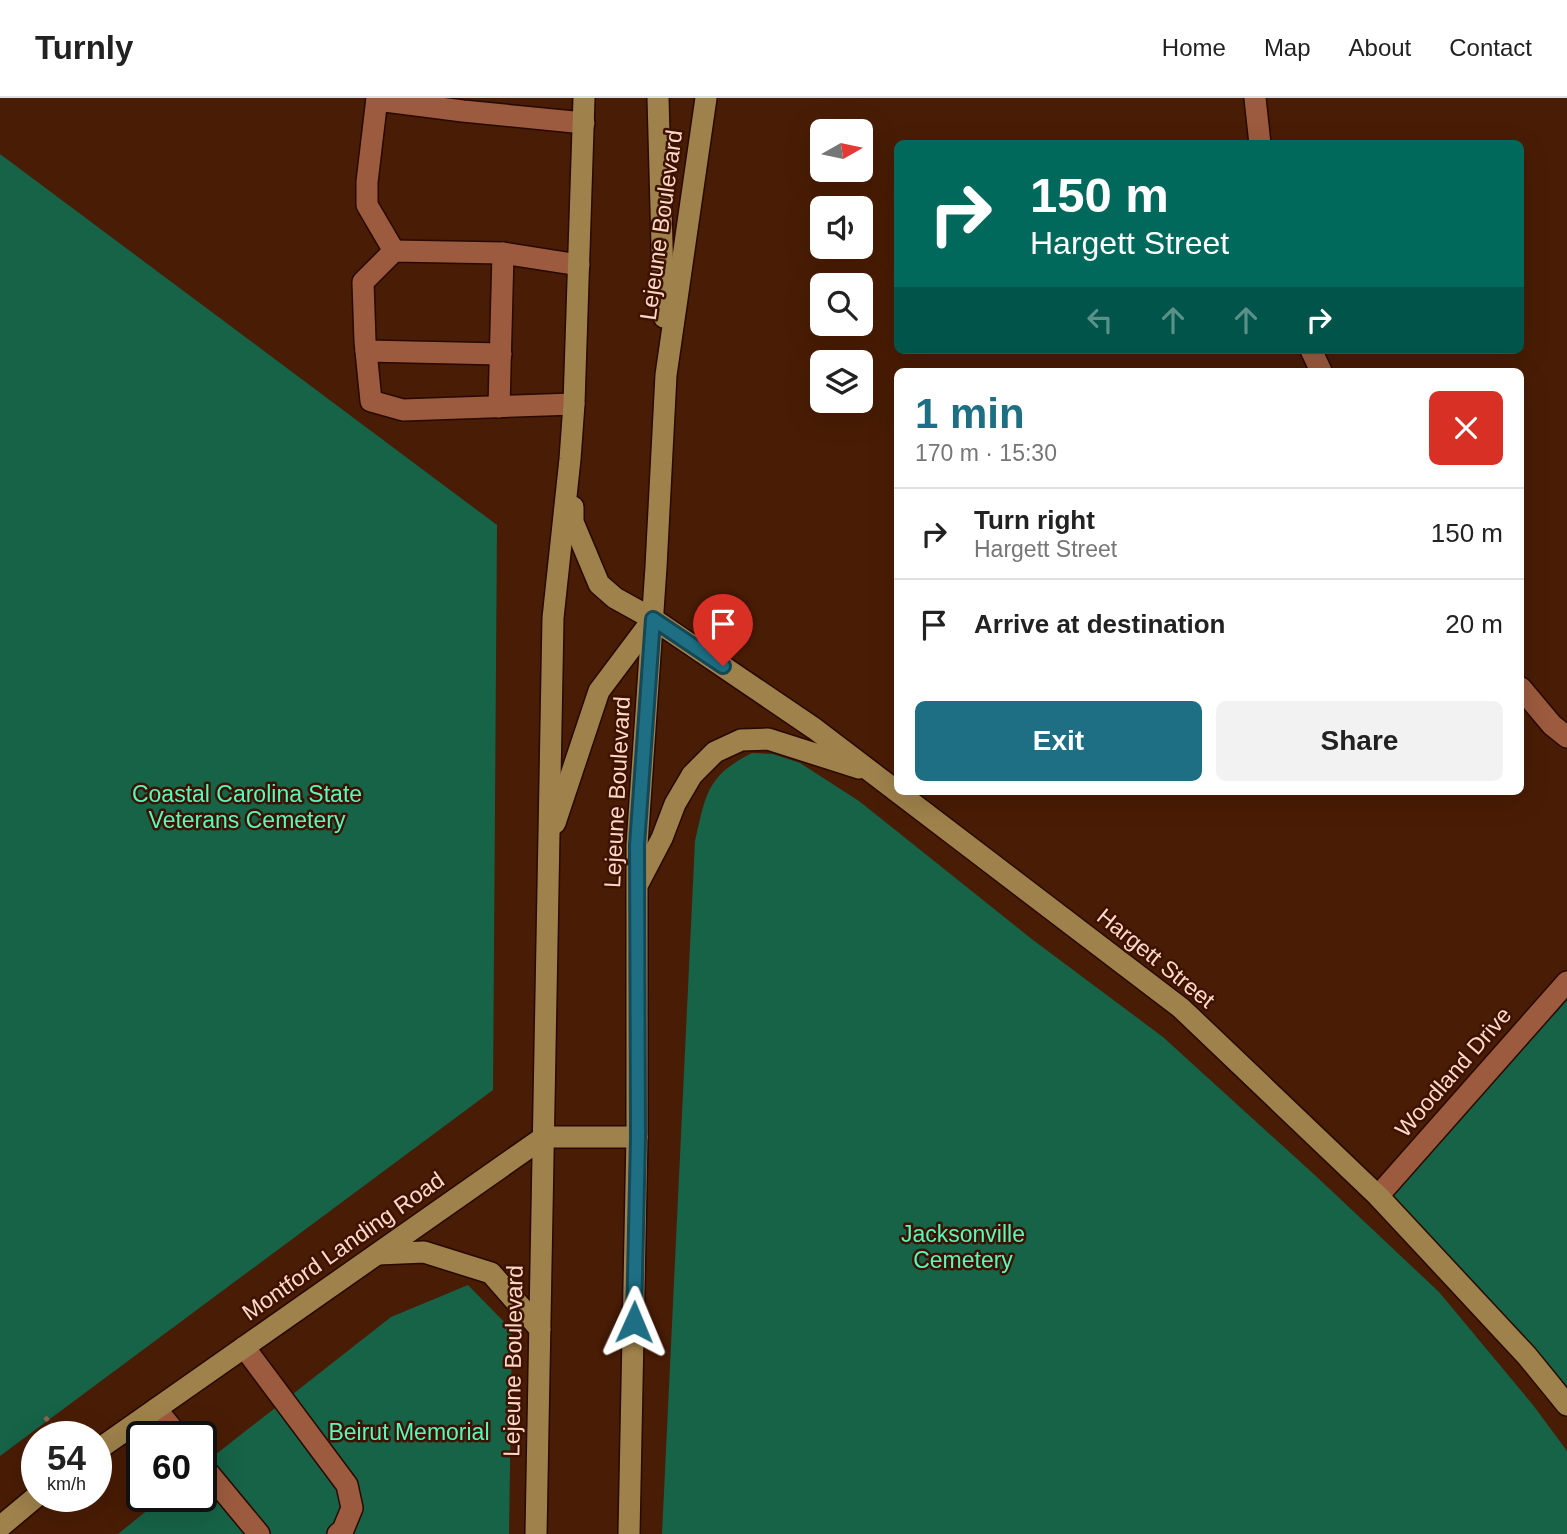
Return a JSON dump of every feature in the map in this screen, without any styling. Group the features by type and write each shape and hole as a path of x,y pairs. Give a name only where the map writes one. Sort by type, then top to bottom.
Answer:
{"main road":[{"path":"659,98 666,375"},
{"name":"Lejeune Boulevard","path":"629,1534 638,1137 637,845 666,375 706,98"},
{"name":"Lejeune Boulevard","path":"536,1534 552,618 574,404 584,99"},
{"name":"Hargett Street","path":"570,459 573,522 599,584 615,598 653,619 815,729 894,788"},
{"path":"549,842 599,691 653,619"},
{"path":"638,884 692,775 715,752 741,740 768,739 873,772"},
{"name":"Hargett Street","path":"903,795 1181,1008 1378,1196 1527,1356 1567,1405"},
{"path":"544,1137 638,1137"},
{"name":"Montford Landing Road","path":"112,1440 544,1137"},
{"path":"376,1255 424,1252 491,1273 540,1329"},
{"path":"0,1527 21,1509"}],"street":[{"path":"1255,98 1260,140"},
{"path":"394,251 367,205 367,182 377,99 583,123"},
{"path":"574,404 403,410 371,401 363,282 394,251 503,253 579,265"},
{"path":"499,407 503,253"},
{"path":"366,351 501,354"},
{"path":"1524,692 1552,725 1567,737"},
{"name":"Woodland Drive","path":"1378,1196 1567,982"},
{"path":"244,1347 347,1486 352,1508 343,1530 338,1534"},
{"path":"156,1409 166,1421"},
{"path":"217,1483 259,1534"}],"path":[{"path":"45,1417 48,1421"}],"green space":[{"name":"Coastal Carolina State Veterans Cemetery","path":"0,154 497,525 493,1090 47,1421 21,1421 21,1440 0,1456"},
{"name":"Jacksonville Cemetery","path":"752,753 773,754 800,763 859,801 1033,940 1163,1037 1439,1292 1533,1405 1567,1451 1567,1534 662,1534 695,841 710,788 725,770"},
{"path":"1567,982 1567,1405 1378,1196"},
{"name":"Beirut Memorial","path":"468,1285 512,1330 509,1534 118,1534 145,1512 217,1512 217,1453 391,1317"}],"route":[{"path":"634,1322 638,1137 637,845 653,619 723,666"}]}
